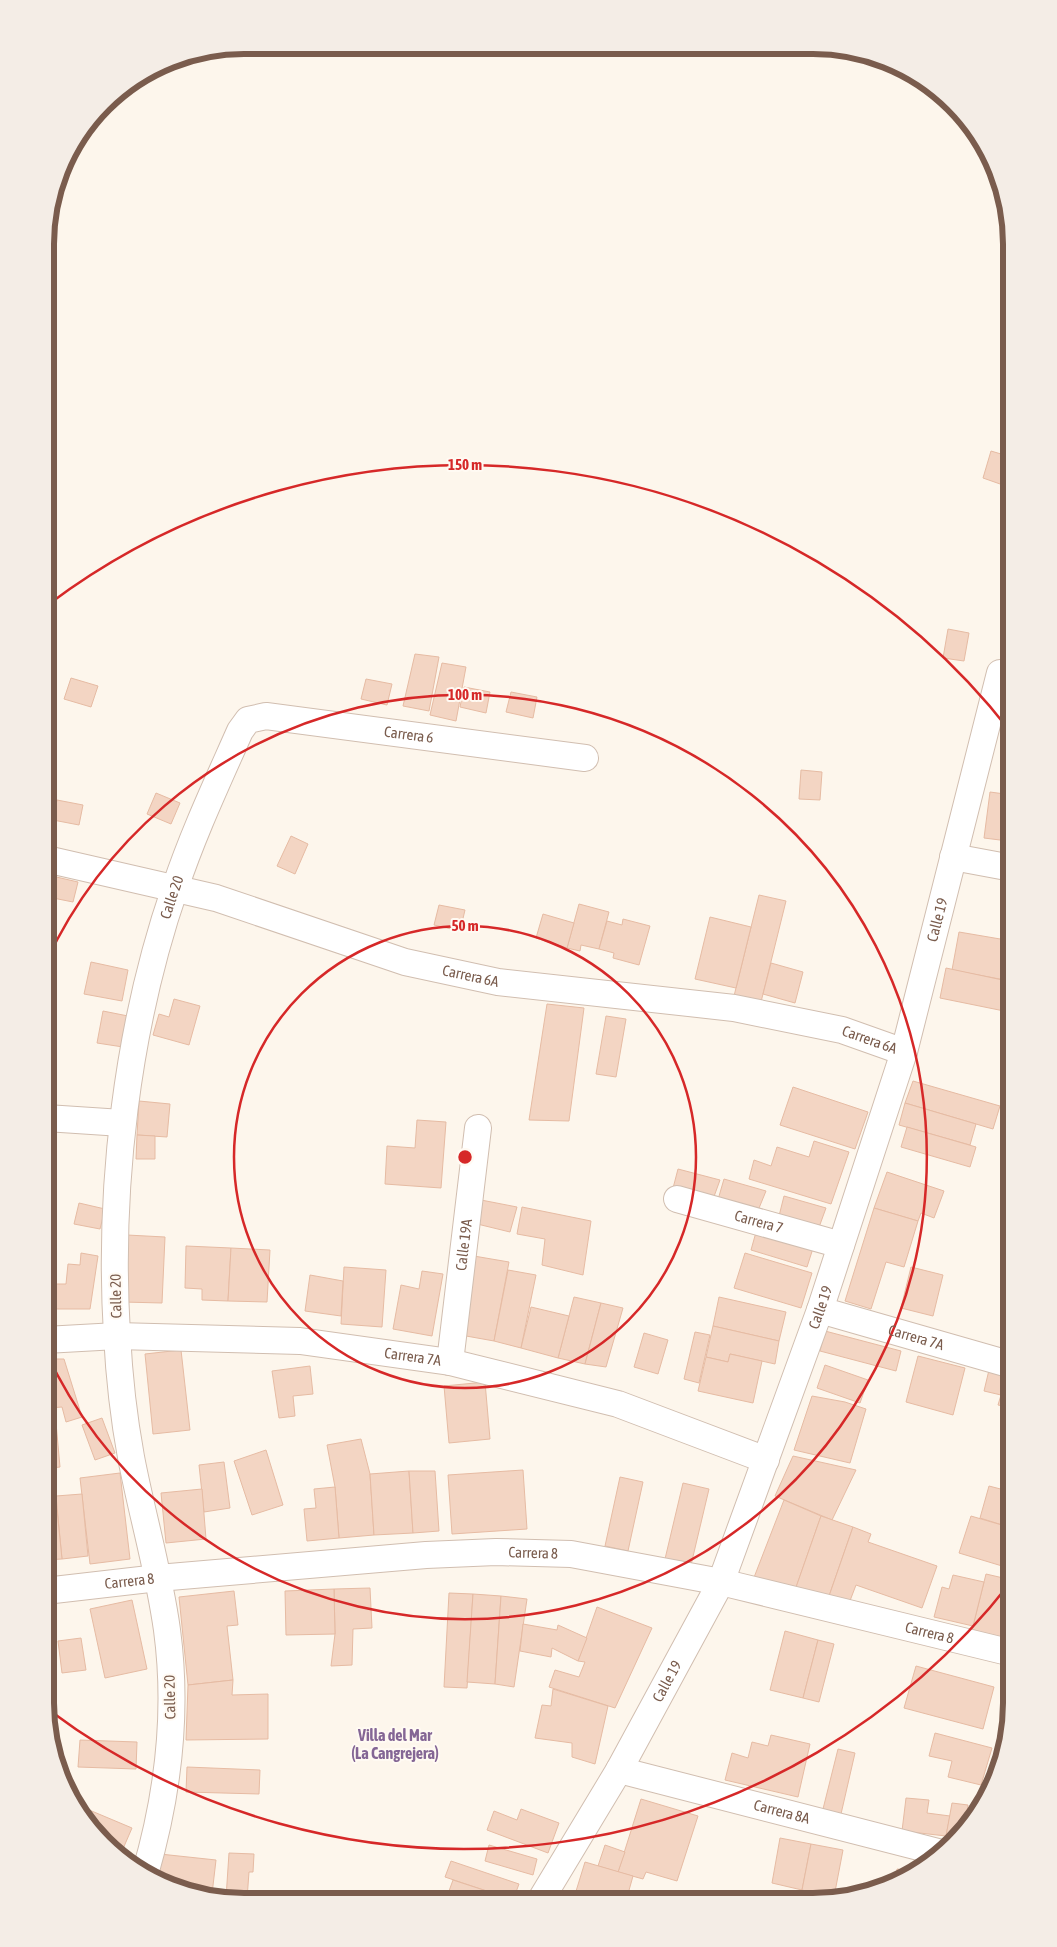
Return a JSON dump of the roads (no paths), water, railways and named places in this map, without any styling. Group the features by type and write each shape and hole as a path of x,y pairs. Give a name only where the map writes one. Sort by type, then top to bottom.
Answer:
{"street":[{"name":"Calle 19","path":"545,1893 619,1770 721,1582 820,1310 904,1052 1000,673"},
{"name":"Carrera 6","path":"240,731 248,720 266,716 585,758"},
{"name":"Calle 20","path":"147,1867 164,1794 170,1740 170,1677 167,1632 158,1578 131,1455 116,1336 115,1227 122,1123 142,1006 174,890 204,810 240,731"},
{"path":"953,857 1003,866"},
{"name":"Carrera 6A","path":"54,861 174,890 216,898 405,962 498,982 734,1008 842,1030 904,1052"},
{"path":"54,1119 122,1123"},
{"name":"Calle 19A","path":"450,1362 478,1128"},
{"name":"Carrera 7","path":"677,1199 841,1244"},
{"name":"Carrera 7A","path":"820,1310 1003,1362"},
{"name":"Carrera 7A","path":"54,1339 116,1336 300,1341 450,1362 618,1404 766,1460"},
{"name":"Carrera 8","path":"54,1590 158,1578 426,1555 496,1552 571,1554 721,1582 1003,1651"},
{"name":"Carrera 8A","path":"619,1770 933,1851"}],"district":[{"name":"Villa del Mar (La Cangrejera)","path":"395,1744"}]}
